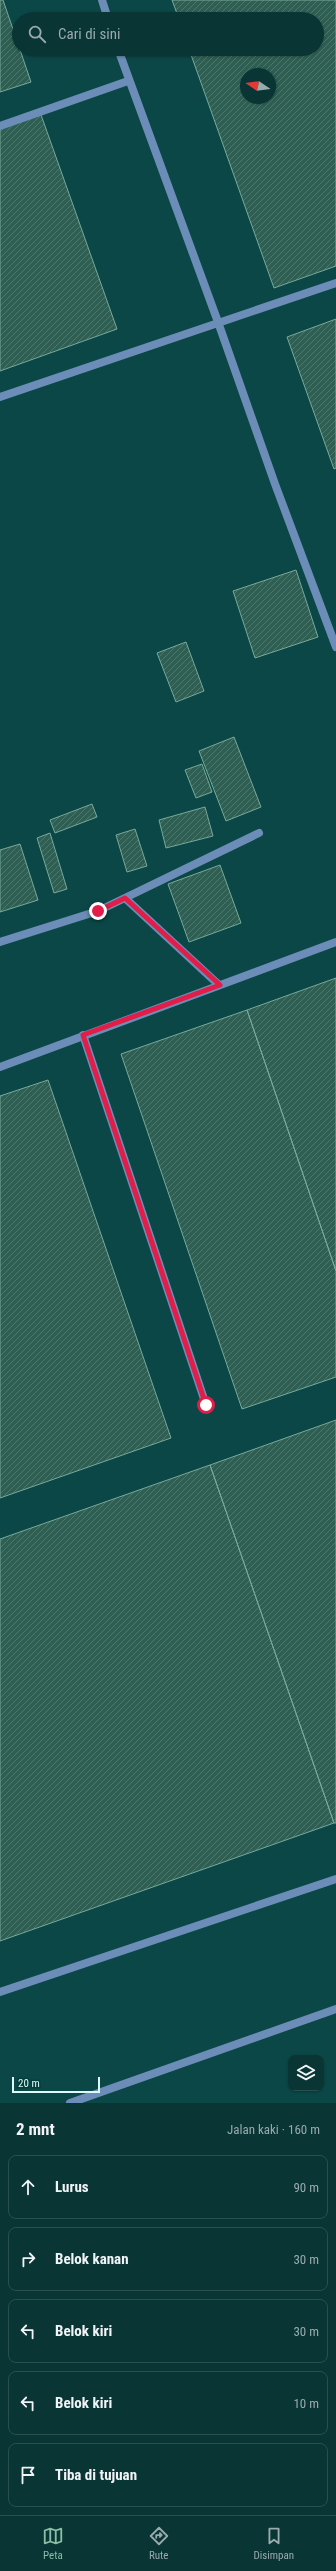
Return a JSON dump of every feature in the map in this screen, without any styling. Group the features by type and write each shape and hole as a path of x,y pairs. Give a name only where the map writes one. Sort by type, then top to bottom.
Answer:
{"lane":[{"path":"102,0 106,12"},
{"path":"120,56 128,81 218,322 274,484 336,647"},
{"path":"0,126 128,81"},
{"path":"0,397 336,283"},
{"path":"0,942 98,911 259,833"},
{"path":"125,898 220,985"},
{"path":"0,1067 336,942"},
{"path":"83,1035 206,1405"},
{"path":"0,1992 336,1879"},
{"path":"70,2103 336,2009"}],"building":[{"path":"0,0 3,0 12,26 12,56 22,56 31,82 0,92"},
{"path":"172,0 336,0 336,266 274,288 191,56 324,56 324,12 176,12"},
{"path":"40,112 117,329 0,371 0,126"},
{"path":"336,319 336,468 334,469 287,337"},
{"path":"296,570 318,637 255,658 233,591"},
{"path":"186,642 204,691 176,702 157,653"},
{"path":"234,737 261,807 226,821 199,751"},
{"path":"202,764 212,792 196,798 185,770"},
{"path":"92,804 97,817 55,833 50,820"},
{"path":"205,807 213,836 166,848 159,820"},
{"path":"135,829 147,866 127,872 116,835"},
{"path":"50,833 67,889 54,893 37,838"},
{"path":"20,844 38,900 0,912 0,850"},
{"path":"220,865 241,923 189,942 168,884"},
{"path":"336,978 336,1271 247,1010"},
{"path":"247,1010 336,1271 336,1377 242,1409 121,1054"},
{"path":"48,1080 171,1438 0,1498 0,1096"},
{"path":"336,1420 336,1823 334,1823 210,1465"},
{"path":"210,1465 334,1823 0,1941 0,1539"}],"route":[{"path":"98,911 125,898 156,929 220,985 83,1035 206,1405"}]}
